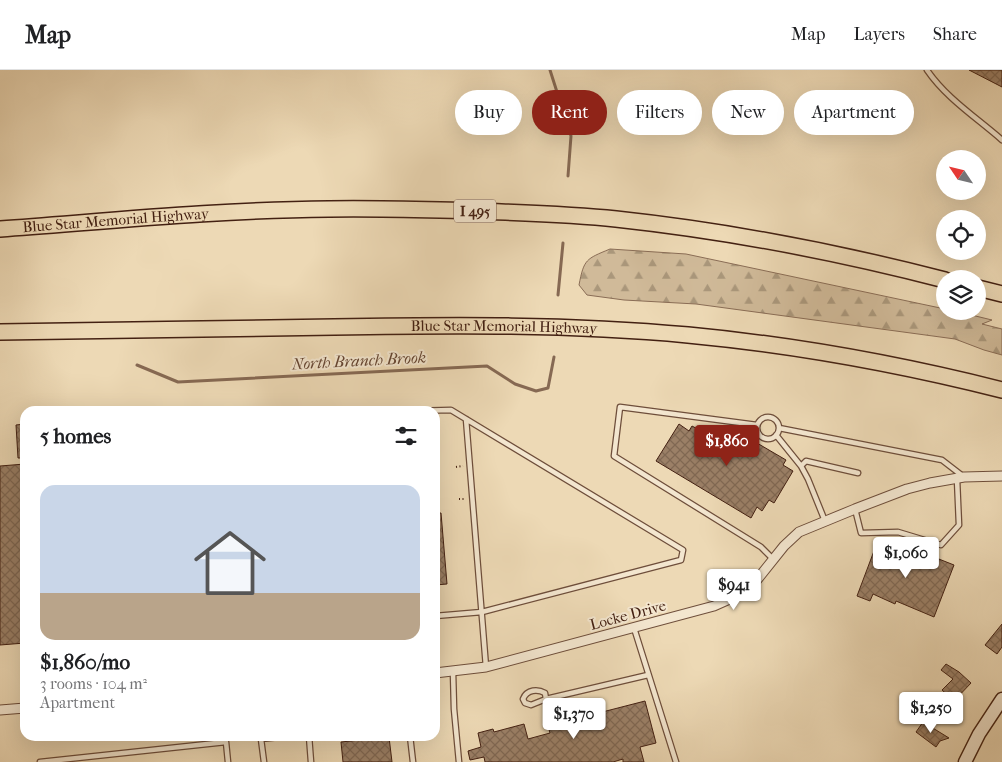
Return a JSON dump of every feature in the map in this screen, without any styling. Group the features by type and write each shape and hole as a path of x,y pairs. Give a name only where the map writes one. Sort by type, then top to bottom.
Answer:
{"highway":[{"name":"Blue Star Memorial Highway","path":"0,229 218,214 327,209 418,209 563,215 661,224 757,238 936,278"},
{"path":"986,290 1002,294"},
{"name":"Blue Star Memorial Highway","path":"0,332 433,326 608,329 697,336 793,348 887,364 1002,390"}],"street":[{"name":"Locke Drive","path":"440,673 486,667 714,606 741,594 752,586 784,546 799,532 907,489 961,478 1002,476"},
{"path":"965,762 1002,699"},
{"path":"0,710 20,708"}],"lane":[{"path":"927,70 933,79 957,102 1002,140"},
{"path":"757,425 620,407 614,456 761,547 773,559"},
{"path":"440,410 451,410 683,550 681,560 482,612 440,616"},
{"path":"768,416 775,419 779,428 776,436 764,438 758,433 757,425 761,419 768,416"},
{"path":"466,419 486,667"},
{"path":"779,428 942,460 961,478 960,524 941,545 898,532 861,534 855,509"},
{"path":"776,436 801,466 825,521"},
{"path":"801,466 806,461 858,473"},
{"path":"634,628 676,762"},
{"path":"453,672 459,762"},
{"path":"546,699 545,694 539,690 532,691 525,695 523,699 525,703 531,704 648,675"},
{"path":"261,741 264,762"},
{"path":"309,741 311,762"},
{"path":"411,741 413,762"},
{"path":"40,762 226,742 228,762"}],"green space":[{"path":"610,249 686,254 936,307 936,320 992,320 982,324 1002,329 1002,355 955,339 696,304 624,300 587,295 579,285 587,261"}],"building":[{"path":"969,70 1002,70 1002,87"},
{"path":"679,424 689,431 692,426 703,432 706,427 716,433 719,428 729,434 733,429 786,460 783,465 793,471 774,503 769,500 762,511 757,507 751,518 656,461"},
{"path":"16,425 20,425 20,458 18,458"},
{"path":"20,464 20,643 0,645 0,466"},
{"path":"440,513 441,513 447,584 440,585"},
{"path":"877,543 914,557 916,550 954,565 934,617 896,601 895,604 873,594 870,601 857,596"},
{"path":"1002,624 1002,647 997,654 985,645"},
{"path":"946,664 971,683 954,701 942,690 953,679 941,670"},
{"path":"645,701 656,743 640,747 644,762 623,762 623,759 613,762 485,762 484,757 470,760 468,751 481,747 478,733 493,729 494,732 524,724 528,739 550,733 548,726"},
{"path":"923,722 949,738 940,741 936,747 916,732"},
{"path":"389,741 392,762 343,762 341,742"}],"waterway":[{"name":"North Branch Brook","path":"550,70 571,136 568,176"},
{"name":"North Branch Brook","path":"558,295 563,243"},
{"name":"North Branch Brook","path":"137,365 178,382 487,366 515,384 536,391 548,388 554,357"}]}
